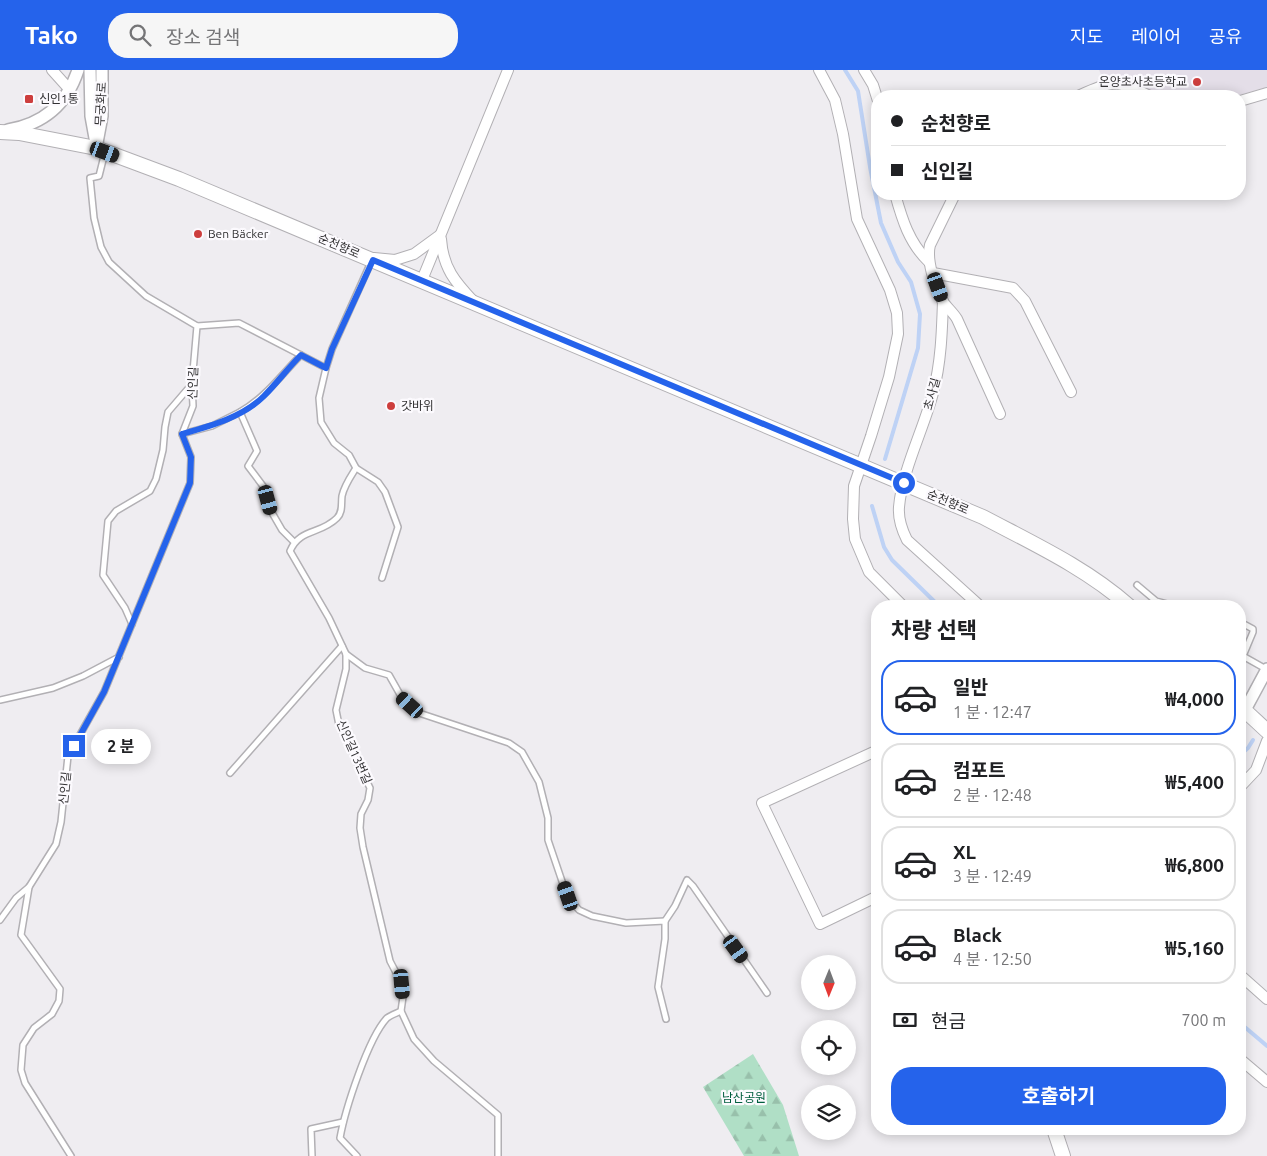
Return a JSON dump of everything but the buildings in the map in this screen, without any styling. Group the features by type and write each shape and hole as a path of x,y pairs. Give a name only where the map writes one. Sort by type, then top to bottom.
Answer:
{"main road":[{"name":"순천향로","path":"0,131 19,133 101,150 179,179 475,302 983,517 1069,562 1111,590 1122,600"},
{"path":"1246,713 1267,731"},
{"path":"1056,1135 1063,1156"}],"street":[{"path":"52,70 70,90"},
{"path":"0,131 34,122 47,115 70,90 78,70"},
{"name":"무궁화로","path":"90,70 91,116 101,150"},
{"name":"무궁화로","path":"101,150 102,70"},
{"path":"422,280 508,70"},
{"path":"819,70 835,100 857,219 890,290 896,313 898,334 889,377 854,486 852,519 855,539 869,572 897,600"},
{"path":"864,70 875,90"},
{"path":"1091,90 1113,83 1127,85 1137,90"},
{"path":"1246,99 1267,93"},
{"path":"897,200 903,223 919,252 929,262"},
{"path":"952,200 930,245 928,252 929,262 943,301 957,319 1000,414"},
{"path":"370,259 395,260 414,254 441,234"},
{"path":"441,234 442,251 446,265 455,282 475,302"},
{"path":"932,273 1013,288 1025,300 1071,392"},
{"name":"초사길","path":"943,301 941,350 934,392 904,483 899,508 901,527 907,540 973,600"},
{"path":"1246,703 1267,669"},
{"path":"1246,781 1256,770 1267,741"},
{"path":"871,753 762,803 820,924 871,899"},
{"path":"1246,980 1267,999"},
{"path":"1246,1065 1267,1082"}],"lane":[{"path":"101,150 99,176 90,178 94,218 101,247 109,262 146,296 197,326 239,323 326,368"},
{"path":"370,259 332,349 319,398 321,422 334,443 349,455 356,468 378,482 385,492 398,527 382,578"},
{"name":"신인길","path":"0,920 16,898 29,887 56,844 61,822 68,756 104,692 120,657 190,483 191,457 182,434 193,406 192,383 197,326"},
{"path":"182,434 212,426 240,412 263,397 283,372 301,355"},
{"path":"132,624 103,575 108,521 116,511 150,491 156,479 168,412 192,383"},
{"path":"240,412 257,451 248,466 266,490 271,511 282,530 294,542"},
{"path":"356,468 342,495 339,516 326,528 304,535 294,542 290,551 329,618 346,654 364,668 389,675 402,698 418,713 509,743 522,752 539,782 548,818 548,840 568,896 579,910 592,916 626,923 665,921"},
{"path":"1137,585 1155,600"},
{"path":"1246,624 1253,629 1253,632 1246,645"},
{"path":"230,773 342,646"},
{"name":"신인길13번길","path":"346,654 346,669 336,710 339,725 370,788 368,800 361,814 360,828 390,961 402,984 401,1011"},
{"path":"0,700 53,688 83,676 120,657"},
{"path":"1246,658 1267,669"},
{"path":"666,1019 658,987 665,939 665,921 675,906 686,880 693,886 767,993"},
{"path":"29,887 22,935 60,989 60,1001 52,1014 34,1028 23,1046 22,1070 25,1083 71,1156"},
{"path":"357,1156 340,1138 343,1122 367,1052 388,1017 401,1011 414,1039 434,1061 498,1115 498,1156"},
{"path":"312,1156 311,1129 343,1122"}],"shaded area":[{"name":"온양초사초등학교","path":"1099,70 1267,70 1267,87 1246,93 1246,90 1149,90 1115,77 1103,79"}],"green space":[{"name":"남산공원","path":"753,1054 783,1105 799,1156 744,1156 703,1087"}],"waterway":[{"path":"845,70 858,91 871,172"},
{"path":"876,200 881,223 898,262 911,282 920,314 918,348 885,459"},
{"path":"872,506 884,547 892,560 933,600"},
{"path":"1246,750 1253,740"},
{"path":"1246,1028 1267,1046"}],"place":[{"name":"온양초사초등학교","path":"1197,82"},
{"name":"신인1통","path":"29,99"},
{"name":"Ben Bäcker","path":"198,234"},
{"name":"갓바위","path":"391,406"}],"route":[{"path":"74,746 104,692 190,483 191,457 182,434 212,426 247,408 263,397 283,372 301,355 326,368 332,349 373,260 904,483"}]}
